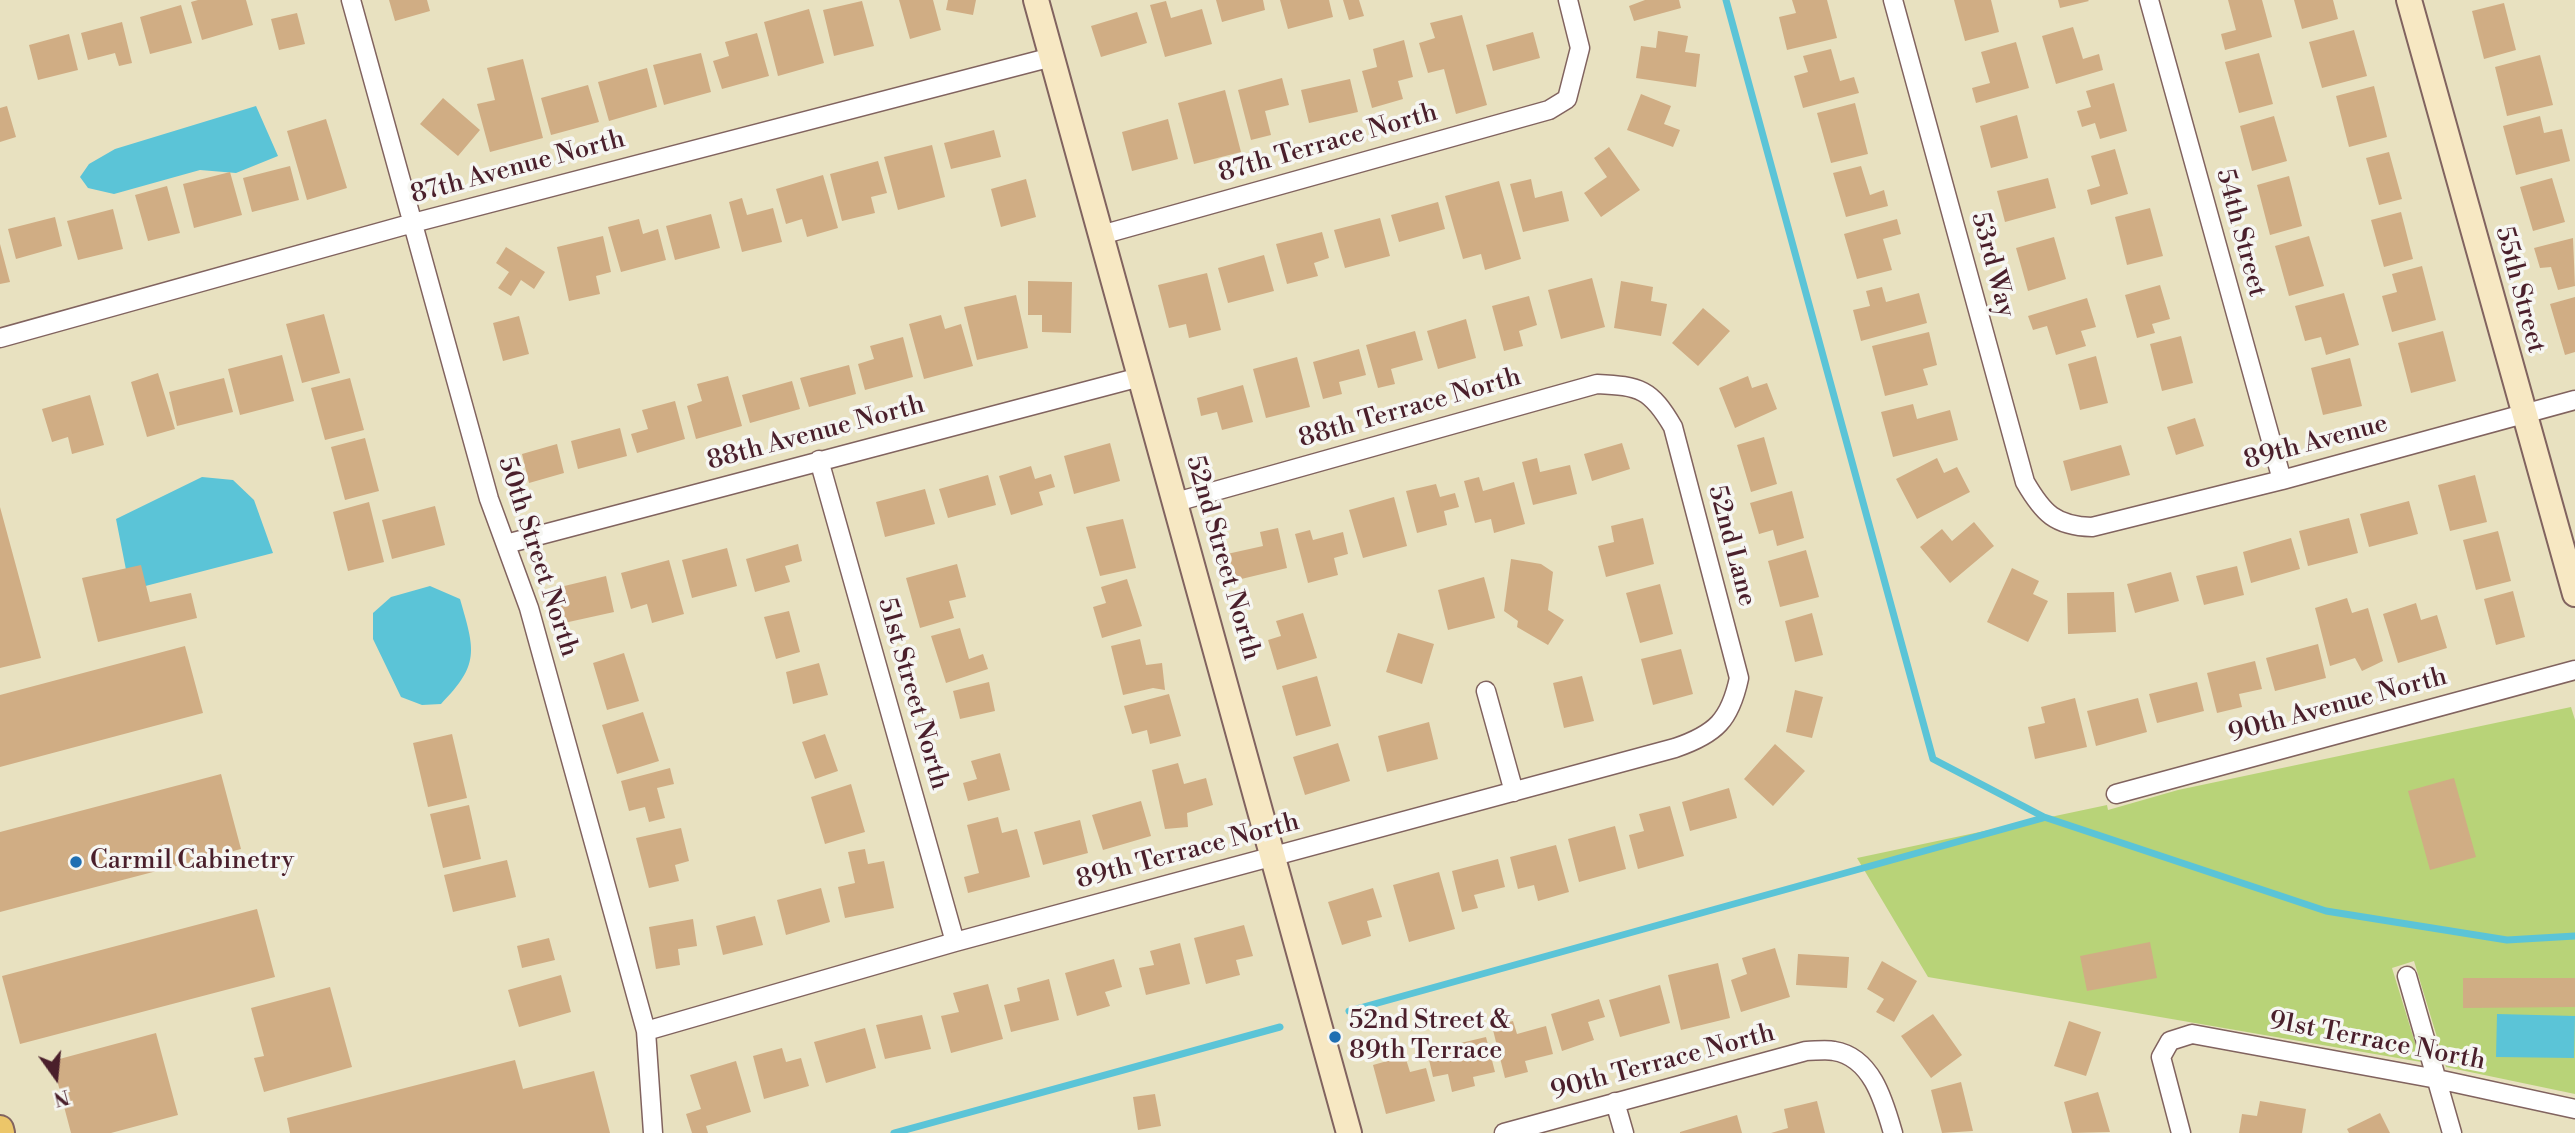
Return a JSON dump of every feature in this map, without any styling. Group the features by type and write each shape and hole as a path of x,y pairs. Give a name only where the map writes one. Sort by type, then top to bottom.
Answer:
{"street":[{"name":"50th Street North","path":"351,0 489,499 529,608 646,1031 653,1133"},
{"name":"52nd Street North","path":"1036,0 1349,1133"},
{"name":"87th Terrace North","path":"1101,235 1549,110 1567,99 1580,48 1568,0"},
{"name":"53rd Way","path":"1893,0 2025,482 2040,509 2068,527"},
{"name":"54th Street","path":"2149,0 2282,480"},
{"name":"55th Street","path":"2409,0 2522,414 2575,594"},
{"name":"87th Avenue North","path":"0,338 413,223 1052,57"},
{"name":"88th Avenue North","path":"506,544 1140,377"},
{"name":"88th Terrace North","path":"1176,502 1597,384 1630,386 1658,401"},
{"name":"89th Avenue","path":"2068,527 2092,527 2282,480 2575,400"},
{"name":"52nd Lane","path":"1658,401 1673,427 1739,678 1733,708"},
{"name":"51st Street North","path":"819,460 955,942"},
{"name":"90th Avenue North","path":"2116,794 2575,670"},
{"path":"1486,691 1514,792"},
{"name":"89th Terrace North","path":"646,1031 955,942 1514,792 1704,738 1733,708"},
{"path":"2407,976 2452,1133"},
{"name":"91st Terrace North","path":"2181,1133 2161,1057 2170,1041 2192,1034 2437,1079 2575,1109"},
{"name":"90th Terrace North","path":"1504,1133 1806,1051 1836,1051 1867,1069 1885,1105 1893,1133"},
{"path":"1615,1102 1624,1133"}],"green space":[{"path":"2571,707 2575,720 2575,1094 2446,1067 2414,961 2392,968 2421,1062 1928,977 1857,858 2107,805 2108,810 2178,790"}],"water":[{"path":"256,106 278,156 236,173 200,170 114,194 88,188 80,177 89,164 115,149"},
{"path":"202,477 233,480 254,500 273,553 130,590 116,519"},
{"path":"430,586 460,599 469,632 471,656 463,678 441,704 422,705 401,697 373,639 373,613 391,597"},
{"path":"2497,1014 2575,1016 2574,1058 2496,1057"}],"building":[{"path":"246,0 253,25 202,40 191,2"},
{"path":"389,0 427,0 430,11 395,21"},
{"path":"899,0 933,0 941,30 910,39"},
{"path":"948,0 976,0 973,15 946,10"},
{"path":"1216,0 1263,0 1265,10 1222,22"},
{"path":"1280,0 1329,0 1333,17 1288,29"},
{"path":"1343,0 1359,0 1364,16 1349,20"},
{"path":"1645,0 1679,0 1681,8 1634,21 1629,6"},
{"path":"1792,0 1827,0 1837,38 1787,50 1779,17 1796,13"},
{"path":"1954,0 1991,0 1999,32 1965,41"},
{"path":"2058,0 2088,0 2089,1 2060,8"},
{"path":"2228,0 2262,0 2272,37 2225,50 2221,34 2236,30"},
{"path":"2294,0 2333,0 2338,19 2302,29"},
{"path":"862,1 874,46 834,56 823,10"},
{"path":"1166,1 1171,18 1202,9 1212,44 1165,57 1150,5"},
{"path":"2504,3 2516,50 2484,59 2472,11"},
{"path":"181,5 192,43 150,54 140,17"},
{"path":"809,9 824,63 778,76 764,22"},
{"path":"1137,12 1147,43 1101,57 1091,26"},
{"path":"297,13 305,44 279,50 271,19"},
{"path":"1462,15 1487,105 1456,114 1444,69 1428,73 1419,43 1435,38 1430,23"},
{"path":"122,22 132,63 119,66 115,53 88,60 81,33"},
{"path":"2073,27 2083,59 2099,54 2103,70 2056,84 2042,36"},
{"path":"2354,30 2367,76 2322,88 2309,42"},
{"path":"1658,31 1688,36 1685,52 1700,54 1696,87 1636,78 1641,46 1656,48"},
{"path":"1533,32 1540,58 1493,71 1486,45"},
{"path":"757,33 769,76 722,89 713,61 729,56 725,42"},
{"path":"69,34 78,70 38,80 29,45"},
{"path":"1404,40 1413,77 1398,81 1403,99 1372,108 1362,71 1377,67 1373,49"},
{"path":"2016,42 2029,88 1976,103 1972,88 1990,83 1981,52"},
{"path":"1831,49 1840,81 1854,77 1859,93 1803,108 1794,76 1808,72 1803,56"},
{"path":"701,53 711,92 664,105 653,65"},
{"path":"2259,53 2273,104 2239,113 2225,62"},
{"path":"2540,55 2553,105 2507,116 2495,67"},
{"path":"523,59 543,138 490,152 477,104 495,100 487,68"},
{"path":"647,68 657,107 609,121 598,82"},
{"path":"1282,78 1289,105 1265,111 1271,135 1251,140 1238,90"},
{"path":"1350,79 1358,112 1309,123 1301,90"},
{"path":"2114,83 2127,131 2100,139 2095,123 2082,127 2077,111 2091,107 2086,91"},
{"path":"588,85 599,122 551,135 541,98"},
{"path":"2374,86 2387,137 2349,147 2336,96"},
{"path":"1225,90 1241,152 1194,164 1178,103"},
{"path":"1641,94 1671,106 1664,124 1680,130 1673,147 1627,130"},
{"path":"443,98 480,130 458,156 420,124"},
{"path":"1855,103 1868,154 1831,163 1817,113"},
{"path":"7,106 16,137 0,142 0,108"},
{"path":"2017,115 2028,158 1991,168 1980,126"},
{"path":"2274,116 2287,161 2252,171 2240,126"},
{"path":"2540,116 2544,133 2562,129 2570,161 2516,175 2503,126"},
{"path":"326,119 347,188 307,200 287,131"},
{"path":"1168,119 1178,159 1132,171 1122,132"},
{"path":"994,130 1001,157 951,169 944,143"},
{"path":"932,145 945,197 898,210 884,157"},
{"path":"1609,147 1640,190 1601,217 1584,193 1607,177 1594,158"},
{"path":"2115,149 2128,194 2091,205 2087,190 2100,186 2091,156"},
{"path":"2389,152 2402,199 2379,205 2366,158"},
{"path":"878,161 887,193 871,197 875,213 842,221 830,174"},
{"path":"290,166 299,200 252,212 243,178"},
{"path":"1861,166 1870,195 1884,190 1888,206 1846,217 1833,173"},
{"path":"230,172 242,215 194,228 183,184"},
{"path":"823,175 838,228 807,237 802,219 786,224 776,189"},
{"path":"2289,176 2302,226 2270,235 2257,185"},
{"path":"2048,178 2056,208 2005,222 1997,191"},
{"path":"2552,178 2565,222 2533,231 2520,187"},
{"path":"1026,179 1036,217 1001,227 991,189"},
{"path":"1531,179 1535,198 1562,191 1569,221 1523,232 1510,184"},
{"path":"1499,181 1521,259 1485,270 1481,254 1463,259 1445,196"},
{"path":"167,186 180,233 148,241 135,195"},
{"path":"742,198 747,215 773,208 782,242 742,252 729,202"},
{"path":"1438,202 1445,229 1399,242 1391,215"},
{"path":"2150,208 2163,256 2127,265 2115,217"},
{"path":"113,209 123,249 78,260 67,221"},
{"path":"2401,212 2413,259 2384,267 2371,220"},
{"path":"711,214 720,248 675,260 666,226"},
{"path":"55,217 62,246 16,259 8,229"},
{"path":"1380,218 1390,256 1345,268 1334,230"},
{"path":"639,219 643,234 658,229 666,260 621,272 608,227"},
{"path":"1897,219 1901,234 1883,239 1892,270 1857,279 1844,234"},
{"path":"1322,232 1329,258 1314,263 1318,276 1287,284 1276,244"},
{"path":"603,236 611,272 596,276 600,294 569,301 557,247"},
{"path":"2309,236 2324,286 2289,296 2275,246"},
{"path":"2054,237 2066,279 2028,291 2016,248"},
{"path":"2573,238 2575,286 2558,290 2551,267 2540,268 2534,248"},
{"path":"0,244 10,282 0,284"},
{"path":"506,247 545,272 534,289 521,280 511,296 498,288 509,272 496,263"},
{"path":"1264,255 1274,291 1228,303 1218,268"},
{"path":"2422,266 2436,320 2392,332 2382,296 2397,292 2392,274"},
{"path":"1207,273 1221,330 1189,338 1186,324 1169,328 1158,285"},
{"path":"1592,278 1605,327 1561,339 1548,290"},
{"path":"1028,281 1072,282 1071,333 1042,332 1042,315 1028,315"},
{"path":"1621,281 1653,287 1651,301 1667,304 1661,336 1614,328"},
{"path":"2160,285 2170,319 2152,324 2155,333 2137,338 2125,295"},
{"path":"1882,287 1886,302 1919,293 1927,323 1861,341 1853,310 1870,306 1866,291"},
{"path":"2344,293 2359,345 2326,355 2321,337 2305,341 2295,306"},
{"path":"1016,295 1028,348 977,360 964,307"},
{"path":"1529,296 1537,325 1519,331 1523,346 1504,351 1492,306"},
{"path":"2575,297 2575,352 2565,355 2550,304"},
{"path":"2087,298 2096,327 2081,331 2086,346 2056,355 2047,326 2033,330 2028,316"},
{"path":"1703,308 1730,331 1698,366 1672,343"},
{"path":"324,314 340,373 302,383 286,324"},
{"path":"941,315 945,329 961,324 973,366 924,379 909,324"},
{"path":"519,316 529,354 503,361 493,323"},
{"path":"1466,319 1476,358 1438,369 1427,331"},
{"path":"1415,331 1423,360 1391,369 1395,384 1378,388 1366,345"},
{"path":"2443,331 2456,381 2411,393 2398,343"},
{"path":"1929,332 1937,365 1923,369 1928,385 1885,396 1872,346"},
{"path":"2181,336 2193,383 2162,391 2150,344"},
{"path":"903,337 913,377 865,390 858,364 874,359 870,346"},
{"path":"1359,349 1366,375 1339,382 1342,394 1323,399 1313,362"},
{"path":"282,355 294,401 240,415 228,369"},
{"path":"2096,356 2108,403 2080,410 2068,364"},
{"path":"1297,357 1310,407 1266,418 1253,369"},
{"path":"2350,358 2362,406 2323,415 2311,368"},
{"path":"849,365 856,394 809,407 800,378"},
{"path":"158,373 175,429 147,437 131,382"},
{"path":"728,376 742,426 696,439 687,406 702,401 697,384"},
{"path":"1748,376 1752,388 1767,383 1777,409 1735,428 1719,388"},
{"path":"224,378 233,412 177,426 169,392"},
{"path":"350,378 364,430 325,440 311,388"},
{"path":"792,381 800,409 750,423 742,395"},
{"path":"1243,385 1253,422 1222,430 1217,412 1201,416 1197,398"},
{"path":"90,395 104,445 72,454 68,437 52,442 42,409"},
{"path":"675,401 685,439 637,453 631,434 648,429 642,410"},
{"path":"1913,404 1917,419 1950,410 1958,440 1893,457 1881,412"},
{"path":"2195,418 2204,446 2176,455 2167,427"},
{"path":"620,428 627,456 578,469 571,441"},
{"path":"1764,437 1777,484 1751,492 1737,445"},
{"path":"365,438 379,491 345,500 331,447"},
{"path":"1110,443 1120,481 1074,494 1064,456"},
{"path":"1622,443 1630,469 1592,481 1584,454"},
{"path":"557,444 564,473 529,483 522,454"},
{"path":"2121,445 2130,475 2071,491 2063,461"},
{"path":"1537,458 1540,472 1570,465 1577,494 1533,505 1522,462"},
{"path":"1937,458 1944,473 1957,467 1970,492 1917,519 1896,479"},
{"path":"1031,466 1035,479 1051,474 1055,487 1039,492 1043,505 1011,515 999,476"},
{"path":"988,475 996,505 948,518 939,489"},
{"path":"2475,475 2487,522 2450,531 2438,485"},
{"path":"1479,477 1483,491 1514,482 1525,524 1494,533 1491,519 1475,523 1464,481"},
{"path":"1436,484 1440,497 1455,493 1459,507 1444,511 1447,525 1417,533 1406,491"},
{"path":"925,489 935,524 885,537 876,502"},
{"path":"1792,491 1804,538 1777,546 1773,530 1759,534 1750,503"},
{"path":"1394,497 1407,546 1363,558 1349,510"},
{"path":"2409,501 2418,534 2369,547 2360,514"},
{"path":"369,502 384,562 348,571 333,512"},
{"path":"435,506 445,545 392,559 382,520"},
{"path":"0,507 41,658 0,668"},
{"path":"1643,518 1654,564 1606,577 1598,546 1614,542 1611,526"},
{"path":"2349,518 2358,553 2308,566 2299,531"},
{"path":"1123,519 1136,568 1100,576 1086,527"},
{"path":"1974,522 1994,546 1950,583 1920,547 1942,529 1952,541"},
{"path":"1278,528 1287,568 1233,581 1227,554 1263,546 1260,532"},
{"path":"1310,530 1313,540 1343,532 1348,554 1334,558 1338,575 1308,583 1295,534"},
{"path":"2498,531 2511,581 2476,590 2463,540"},
{"path":"2291,538 2300,569 2251,583 2243,552"},
{"path":"798,544 802,561 785,566 790,582 755,592 746,559"},
{"path":"727,548 737,586 692,598 682,560"},
{"path":"1806,550 1819,597 1780,607 1768,561"},
{"path":"1511,559 1541,564 1553,572 1548,610 1564,620 1548,645 1517,627 1518,621 1504,611"},
{"path":"669,560 684,614 652,623 647,604 631,609 621,573"},
{"path":"957,564 966,597 949,601 954,618 920,628 906,578"},
{"path":"141,565 150,602 191,593 197,618 98,642 82,578"},
{"path":"2237,566 2244,595 2204,605 2196,576"},
{"path":"2012,568 2039,581 2033,594 2048,601 2028,642 1987,622"},
{"path":"2171,572 2179,601 2135,613 2127,584"},
{"path":"606,576 614,612 564,623 556,588"},
{"path":"1484,577 1495,618 1448,630 1438,590"},
{"path":"1127,579 1142,626 1102,638 1093,607 1106,603 1101,587"},
{"path":"1660,584 1673,634 1640,643 1626,593"},
{"path":"2513,591 2525,637 2496,645 2484,599"},
{"path":"2114,592 2116,632 2068,634 2067,593"},
{"path":"2347,598 2352,613 2368,608 2383,661 2362,671 2355,658 2330,666 2315,608"},
{"path":"2416,603 2421,620 2437,615 2447,648 2398,663 2383,614"},
{"path":"789,611 800,652 776,659 764,617"},
{"path":"1303,613 1317,658 1277,670 1268,640 1281,636 1276,621"},
{"path":"1812,613 1823,655 1795,662 1785,621"},
{"path":"960,628 969,659 983,654 988,669 946,683 931,636"},
{"path":"1398,633 1434,644 1422,684 1386,672"},
{"path":"1140,639 1146,665 1162,663 1165,690 1153,688 1123,695 1111,646"},
{"path":"2318,644 2326,678 2275,691 2266,658"},
{"path":"185,646 203,713 0,767 0,695"},
{"path":"1681,649 1693,694 1653,705 1641,659"},
{"path":"624,653 639,701 607,710 593,663"},
{"path":"2255,661 2262,689 2239,694 2242,707 2217,713 2207,673"},
{"path":"819,663 828,695 793,704 786,672"},
{"path":"1317,676 1331,726 1296,736 1282,686"},
{"path":"1582,676 1594,721 1564,728 1553,683"},
{"path":"989,682 995,711 960,719 953,691"},
{"path":"2197,682 2204,711 2157,723 2149,694"},
{"path":"1795,690 1823,697 1812,738 1786,732"},
{"path":"1169,694 1181,736 1150,744 1147,730 1132,734 1124,706"},
{"path":"2075,698 2087,747 2035,759 2028,727 2045,723 2041,707"},
{"path":"2138,698 2147,732 2096,746 2087,711"},
{"path":"643,712 659,761 617,774 602,725"},
{"path":"1429,722 1438,759 1387,772 1378,736"},
{"path":"452,734 467,798 428,807 413,743"},
{"path":"825,734 838,771 815,779 802,742"},
{"path":"1338,743 1350,781 1305,795 1293,757"},
{"path":"1775,744 1805,771 1773,806 1744,779"},
{"path":"1000,753 1010,790 968,801 963,783 977,779 971,761"},
{"path":"1178,763 1184,784 1206,778 1213,805 1187,813 1188,827 1165,829 1152,770"},
{"path":"670,768 674,784 657,788 665,818 649,822 645,807 629,811 621,781"},
{"path":"221,774 241,849 0,912 0,832"},
{"path":"2454,778 2476,857 2430,870 2408,791"},
{"path":"851,784 865,832 825,844 811,797"},
{"path":"1729,788 1737,818 1690,831 1682,802"},
{"path":"1141,801 1151,836 1103,850 1092,815"},
{"path":"469,805 481,859 443,868 430,814"},
{"path":"1670,806 1684,856 1638,869 1629,835 1644,831 1639,814"},
{"path":"998,817 1002,833 1017,829 1030,877 968,893 964,877 979,873 967,825"},
{"path":"1080,820 1088,853 1043,865 1034,832"},
{"path":"1615,826 1626,869 1579,882 1568,839"},
{"path":"681,828 689,861 675,865 679,881 649,888 636,838"},
{"path":"1556,845 1569,892 1538,901 1534,885 1518,889 1510,857"},
{"path":"865,849 868,864 884,861 894,908 845,918 838,887 855,883 848,852"},
{"path":"1498,859 1505,887 1474,895 1478,908 1462,912 1452,871"},
{"path":"507,860 516,897 453,912 444,875"},
{"path":"1439,872 1455,929 1409,942 1393,885"},
{"path":"821,888 830,922 786,935 777,900"},
{"path":"1373,888 1382,917 1367,921 1371,936 1342,945 1328,902"},
{"path":"257,909 275,977 20,1044 2,976"},
{"path":"755,916 763,945 723,955 716,926"},
{"path":"693,919 697,946 678,949 680,965 656,969 649,927"},
{"path":"1244,925 1253,956 1236,960 1240,975 1206,984 1194,938"},
{"path":"549,938 555,960 522,968 517,946"},
{"path":"2150,942 2157,978 2087,991 2080,956"},
{"path":"1180,943 1190,984 1146,995 1139,968 1154,965 1150,951"},
{"path":"1775,948 1790,997 1741,1012 1731,980 1747,974 1742,958"},
{"path":"1798,954 1849,957 1847,988 1796,985"},
{"path":"1114,959 1122,987 1105,992 1110,1006 1077,1016 1065,973"},
{"path":"1882,961 1917,981 1894,1022 1876,1012 1884,999 1867,989"},
{"path":"1718,963 1730,1018 1681,1030 1668,975"},
{"path":"561,975 571,1012 519,1027 508,990"},
{"path":"2463,978 2575,978 2575,1007 2463,1008"},
{"path":"1049,979 1059,1020 1011,1032 1004,1005 1020,1001 1017,988"},
{"path":"988,984 1003,1039 951,1053 941,1016 959,1012 953,993"},
{"path":"1660,985 1670,1023 1620,1037 1609,1000"},
{"path":"330,987 352,1067 264,1092 254,1058 264,1056 251,1008"},
{"path":"1599,999 1605,1017 1588,1022 1594,1040 1562,1051 1551,1014"},
{"path":"1933,1014 1962,1055 1931,1078 1901,1036"},
{"path":"922,1015 931,1049 885,1059 876,1025"},
{"path":"1513,1021 1517,1034 1546,1026 1553,1054 1525,1061 1528,1072 1505,1078 1492,1026"},
{"path":"2069,1021 2101,1032 2086,1076 2054,1066"},
{"path":"865,1028 876,1068 826,1083 814,1042"},
{"path":"156,1033 178,1115 111,1133 71,1133 52,1061"},
{"path":"1486,1037 1495,1072 1473,1077 1475,1086 1452,1092 1448,1074 1433,1077 1427,1051"},
{"path":"782,1048 786,1062 801,1058 809,1086 764,1099 753,1056"},
{"path":"1405,1056 1410,1072 1426,1068 1435,1101 1386,1114 1373,1065"},
{"path":"515,1060 523,1089 594,1071 610,1133 290,1133 287,1118"},
{"path":"736,1061 751,1112 706,1126 708,1133 692,1133 686,1114 701,1109 690,1075"},
{"path":"1961,1082 1973,1131 1942,1133 1931,1090"},
{"path":"2098,1092 2110,1132 2072,1133 2064,1102"},
{"path":"1155,1094 1161,1126 1138,1130 1133,1097"},
{"path":"1817,1101 1825,1133 1771,1133 1788,1128 1784,1109"},
{"path":"2260,1101 2306,1109 2302,1133 2239,1133 2242,1114 2257,1116"},
{"path":"2380,1113 2390,1133 2349,1133 2347,1129"},
{"path":"1737,1115 1742,1133 1680,1133 1680,1132"}],"waterway":[{"path":"1726,0 1933,759 2044,817 2326,911 2507,940 2575,936"},
{"path":"1349,1011 2043,818"},
{"path":"894,1133 1280,1027"}],"place":[{"name":"Carmil Cabinetry","path":"76,862"},
{"name":"52nd Street & 89th Terrace","path":"1335,1037"}]}
